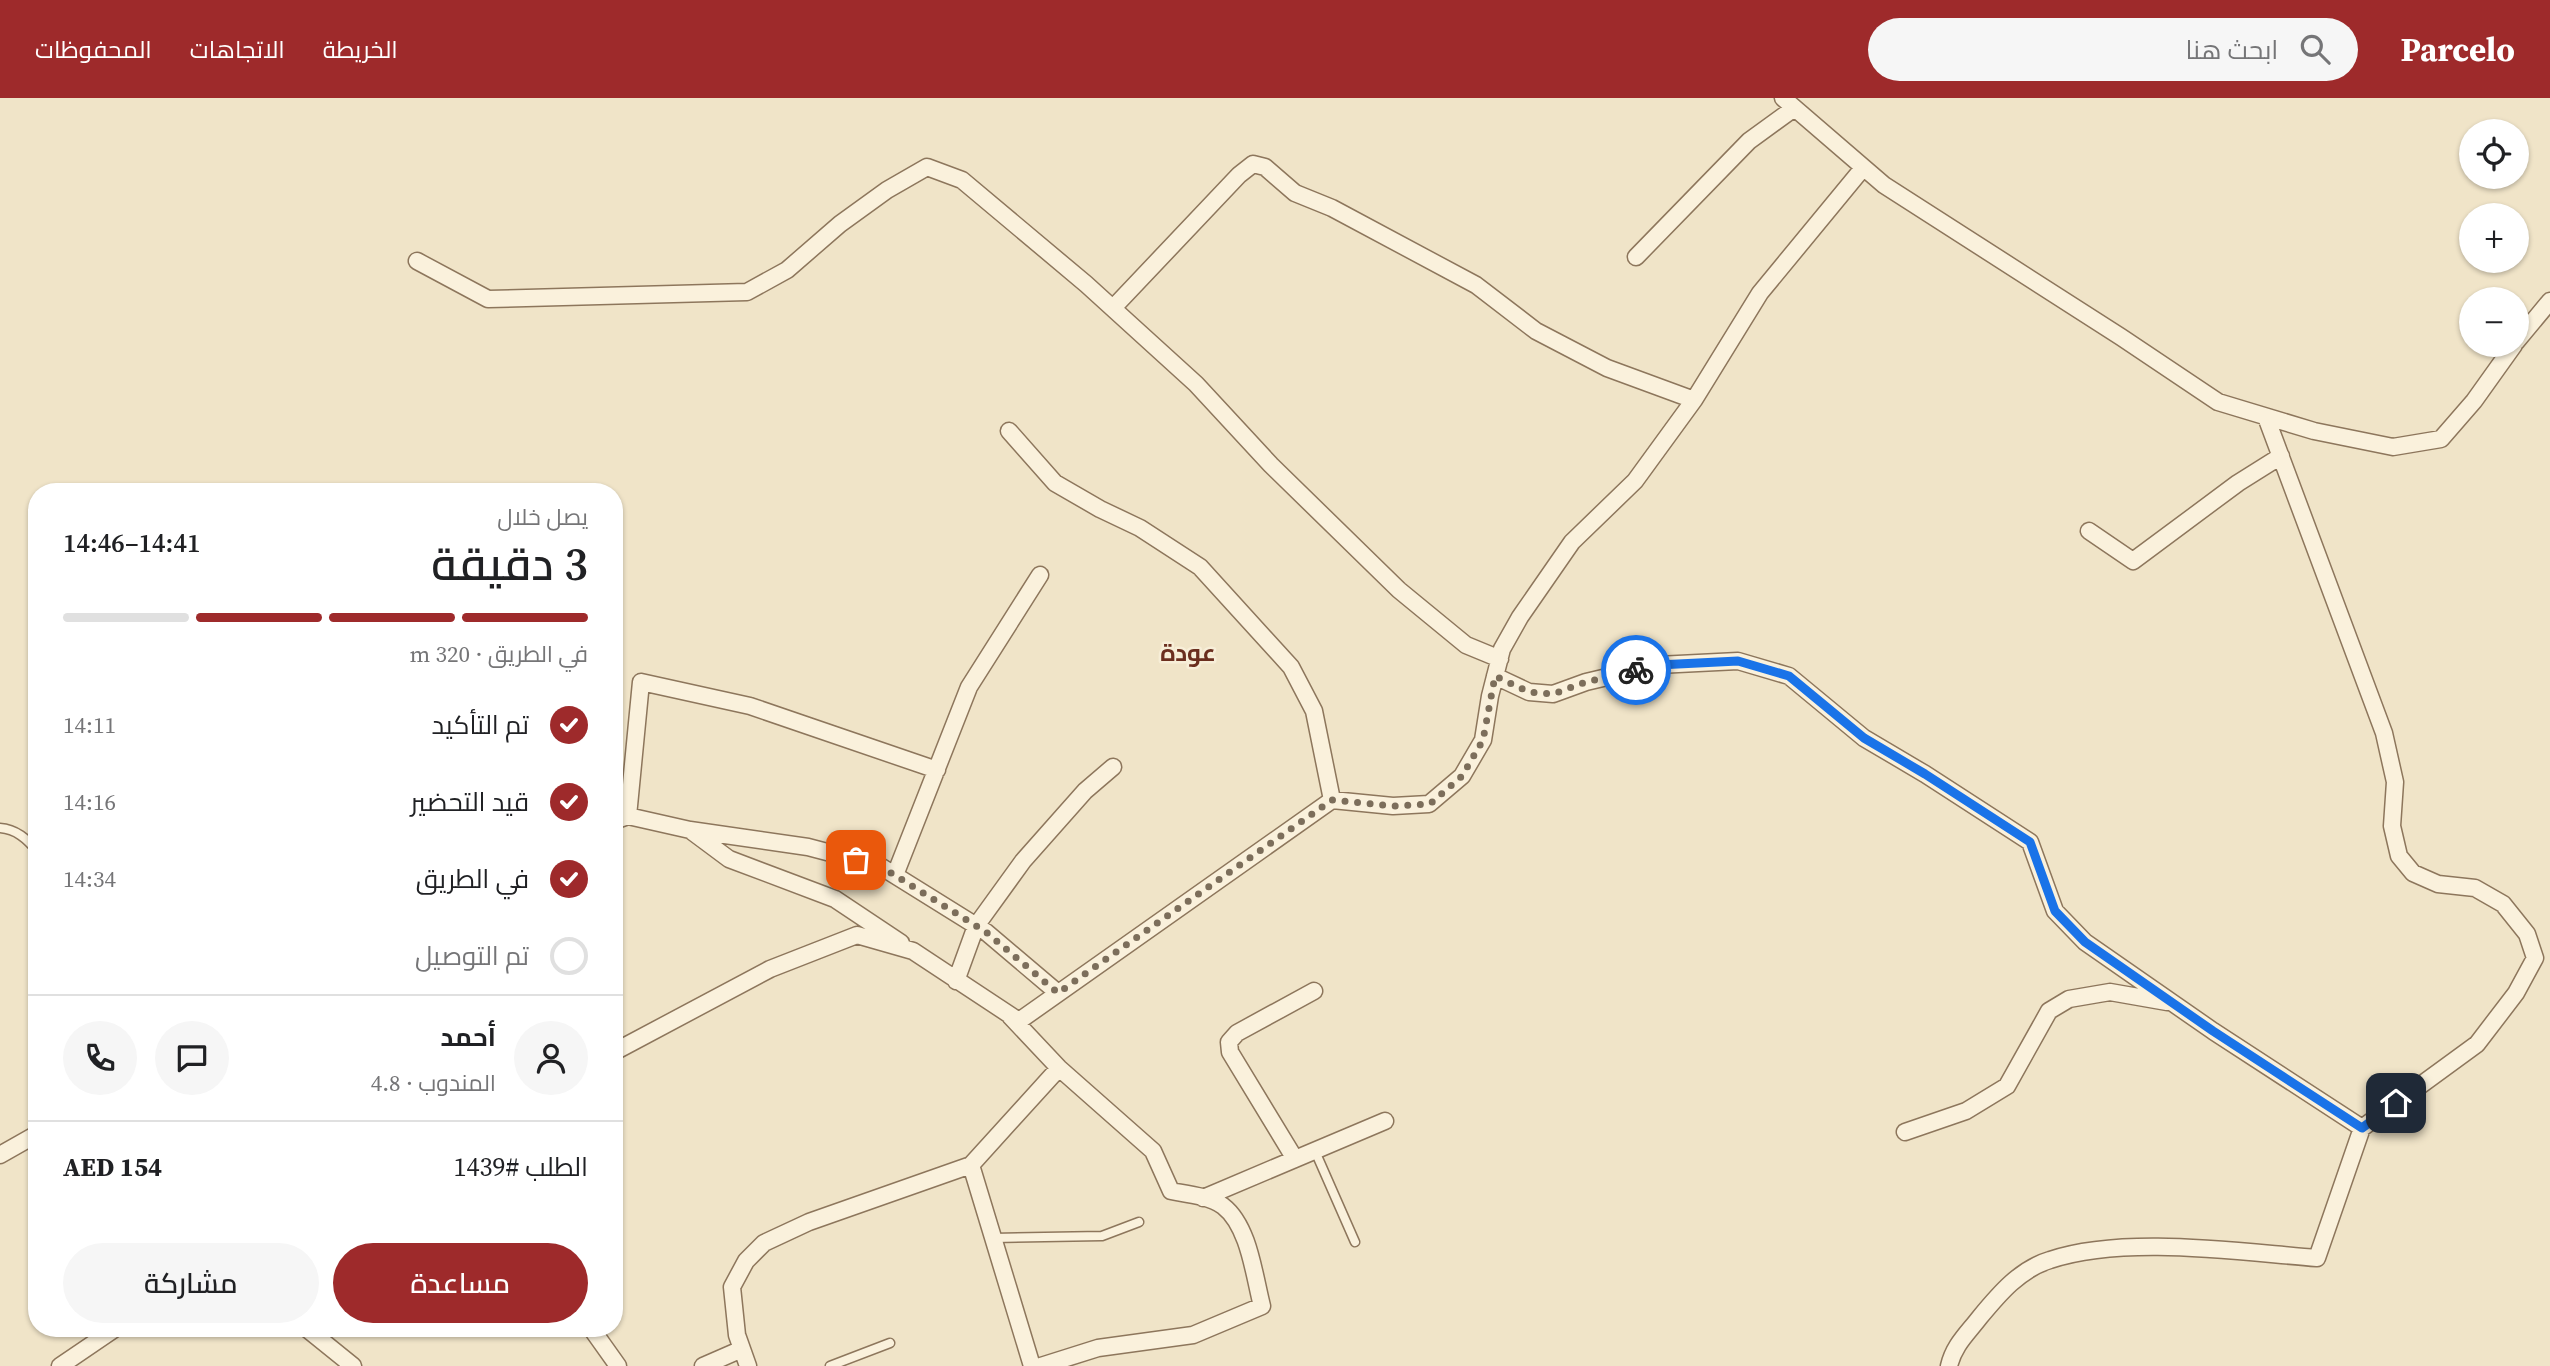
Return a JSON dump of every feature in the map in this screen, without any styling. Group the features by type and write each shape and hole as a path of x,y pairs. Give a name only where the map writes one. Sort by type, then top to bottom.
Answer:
{"street":[{"path":"1636,257 1788,103 1884,185 2218,402 2314,431 2393,447 2441,439 2505,357"},
{"path":"1113,309 1239,175 1253,164 1265,167 1295,193 1332,208 1476,285 1535,331 1607,368 1694,400"},
{"path":"417,261 488,299 747,292 787,270 840,223 887,190 927,167 962,180 1113,309 1196,384 1271,465 1399,590 1465,645 1500,659"},
{"path":"690,830 729,859 835,899 1019,1021 1332,800 1393,806 1430,804 1462,776 1483,740 1502,649 1520,617 1572,542 1635,481 1694,400 1760,293 1863,168"},
{"path":"2529,327 2550,302"},
{"path":"1949,1366 1953,1350 2006,1286 2048,1260 2111,1248 2201,1249 2317,1258 2362,1128 2477,1044 2516,993 2535,958 2527,934 2502,904 2475,888 2438,884 2413,873 2399,856 2392,826 2395,782 2384,733 2266,416"},
{"path":"1009,431 1055,483 1140,528 1200,568 1291,667 1314,711 1332,800"},
{"path":"2089,531 2133,561 2238,482 2281,456"},
{"path":"894,875 968,687 1040,575"},
{"path":"1495,676 1529,692 1553,694 1586,682 1658,665 1738,661 1789,676 1864,738 2030,842 2055,911 2085,942 2172,1003 2362,1128"},
{"path":"623,806 642,682 750,706 937,770"},
{"path":"957,981 976,926 1023,861 1085,791 1113,767"},
{"path":"623,819 808,847 880,866 986,932 1058,993"},
{"path":"623,1047 770,968 857,935 913,951"},
{"path":"1295,1159 1230,1052 1229,1042 1237,1032 1314,991"},
{"path":"1905,1132 1966,1111 2007,1086 2049,1011 2069,999 2110,992 2172,1003"},
{"path":"1008,1014 1059,1068 1153,1151 1171,1191 1222,1205 1240,1224 1262,1306 1192,1335 1098,1348 1041,1366"},
{"path":"748,1366 737,1335 732,1287 746,1261 764,1243 809,1222 971,1165 1059,1068"},
{"path":"1203,1198 1385,1121"},
{"path":"0,1155 28,1139"},
{"path":"971,1165 1031,1366"},
{"path":"60,1366 103,1337"},
{"path":"317,1337 354,1366"},
{"path":"597,1337 618,1366"},
{"path":"703,1366 742,1349"}],"lane":[{"path":"0,828 9,829 28,841"},
{"path":"1315,1151 1355,1242"},
{"path":"993,1238 1102,1236 1139,1222"},
{"path":"830,1366 890,1343"}],"way so far":[{"path":"856,860 880,866 986,932 1058,993 1332,800 1393,806 1430,804 1462,776 1483,740 1495,676 1529,692 1553,694 1586,682 1636,670"}],"district":[{"name":"عودة","path":"1188,653"}],"route":[{"path":"1636,670 1658,665 1738,661 1789,676 1864,738 2030,842 2055,911 2085,942 2213,1031 2362,1128 2396,1103"}]}
